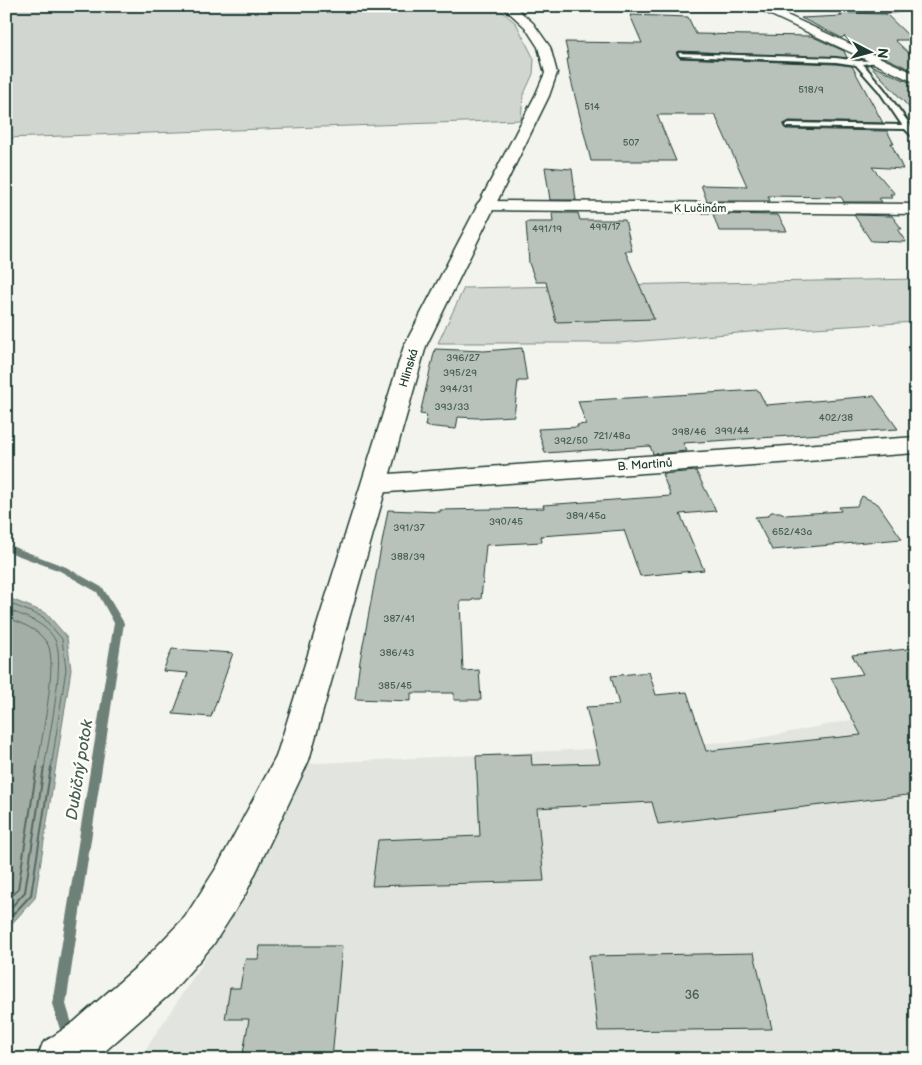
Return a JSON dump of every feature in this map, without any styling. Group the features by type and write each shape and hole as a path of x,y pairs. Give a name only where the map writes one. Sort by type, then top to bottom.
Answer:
{"street":[{"name":"Hlinská","path":"74,1048 156,978 199,931 231,881 292,760 415,346 542,96 551,73 544,47 529,25 507,6"},
{"path":"759,7 893,9 913,6"},
{"path":"759,7 916,79"},
{"path":"875,60 901,59"},
{"name":"K Lučinám","path":"485,206 916,209"},
{"name":"B. Martinů","path":"375,484 916,445"}],"lane":[{"path":"652,7 759,7"},
{"path":"680,54 858,63 875,60"},
{"path":"858,63 882,90 916,138"},
{"path":"789,125 907,127"}],"shaded area":[{"path":"6,6 495,6 516,23 534,59 533,74 523,96 521,120 6,138"},
{"path":"916,279 916,322 762,331 619,343 438,343 464,288"},
{"path":"916,707 916,1059 139,1059 249,893 299,764 744,741"}],"water":[{"path":"6,597 46,613 67,637 71,670 35,898 6,930"}],"building":[{"path":"840,14 886,14 913,40 895,40 916,60 916,72 849,41 844,36 842,38 801,18 842,16"},
{"path":"630,15 688,17 696,34 811,36 844,51 847,58 678,51 676,53 680,58 852,66 883,123 789,121 783,126 786,129 887,131 903,169 872,167 895,194 890,194 892,198 879,198 882,202 844,202 841,197 768,196 770,201 707,201 701,185 747,186 715,115 657,115 676,161 591,161 570,76 565,42 642,43"},
{"path":"870,65 916,85 916,115"},
{"path":"545,167 572,169 576,200 550,200"},
{"path":"552,213 578,213 580,220 625,220 632,251 625,251 654,319 556,322 546,282 536,282 529,263 526,222 553,222"},
{"path":"713,214 778,215 787,231 719,231"},
{"path":"854,215 892,216 902,229 897,229 906,242 871,241"},
{"path":"522,348 527,381 518,381 514,416 458,417 456,429 425,426 427,415 420,414 435,349 484,351"},
{"path":"758,390 766,405 874,396 898,429 683,443 687,451 653,454 650,446 545,453 538,429 578,427 577,425 586,424 578,401"},
{"path":"696,471 716,511 680,514 704,570 640,576 624,530 541,536 542,542 486,545 481,599 460,601 463,671 479,670 481,700 454,700 454,693 411,693 411,701 355,699 360,661 388,510 440,512 440,510 544,508 543,505 671,496 662,474"},
{"path":"862,496 878,504 902,539 772,550 755,517 768,516 771,512 780,512 786,515 841,511 839,507 857,506"},
{"path":"916,648 916,794 658,824 652,802 537,808 544,881 372,886 378,840 480,836 476,756 531,754 532,765 600,763 586,707 619,705 611,676 649,672 656,695 687,692 706,751 861,735 831,678 863,674 852,655"},
{"path":"172,649 233,653 211,717 173,714 188,673 163,671"},
{"path":"260,946 342,946 332,1059 242,1059 249,1019 225,1019 230,988 240,988 245,959 258,959"},
{"path":"754,953 772,1029 598,1031 589,956"}],"waterway":[{"name":"Dubičný potok","path":"6,547 63,569 100,590 119,623 59,1004 69,1037"}]}
